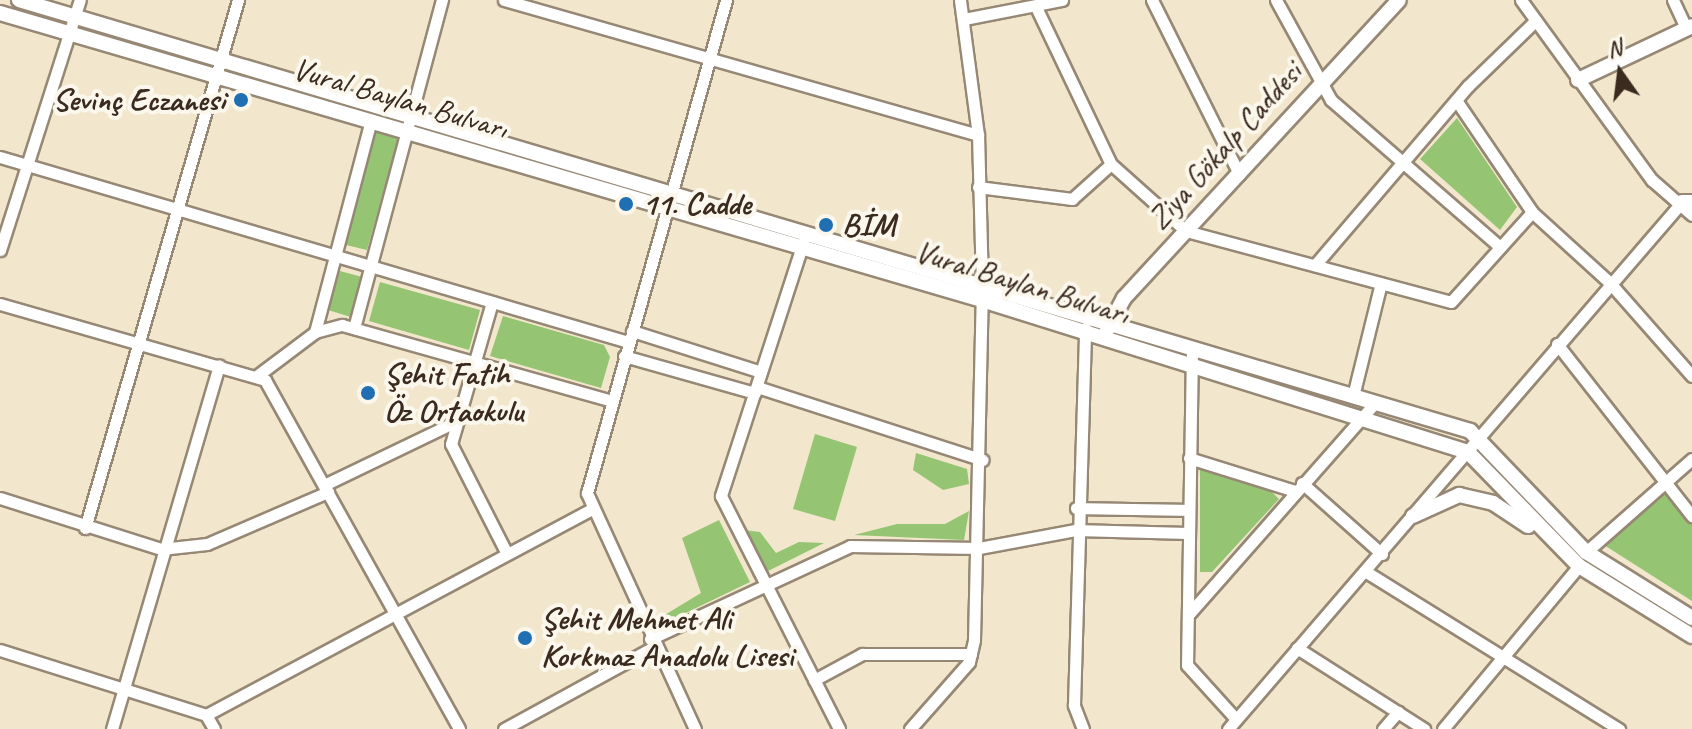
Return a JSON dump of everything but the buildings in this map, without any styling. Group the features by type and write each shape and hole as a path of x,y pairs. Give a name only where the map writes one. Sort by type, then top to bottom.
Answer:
{"main road":[{"name":"Vural Baylan Bulvarı","path":"19,0 221,60 409,124 1191,356 1353,396 1481,438 1582,559 1692,636"},
{"name":"Ziya Gökalp Caddesi","path":"1106,331 1186,231 1395,2"},
{"name":"Vural Baylan Bulvarı","path":"0,13 371,120 409,124"},
{"path":"1578,80 1689,27"},
{"name":"Vural Baylan Bulvarı","path":"1191,356 1468,452 1547,538 1692,618"},
{"path":"1413,516 1459,495 1476,497 1547,538"}],"street":[{"path":"0,250 25,164 80,0"},
{"path":"85,528 238,0"},
{"path":"354,328 442,0"},
{"path":"504,0 708,61 978,135"},
{"path":"695,729 590,510 590,471 726,0"},
{"path":"917,727 971,654 979,548 983,460 978,135 960,0"},
{"path":"964,19 1062,0"},
{"path":"1152,0 1239,174"},
{"path":"1276,0 1318,85 1401,163 1500,247"},
{"path":"1521,0 1534,22 1652,180 1687,202 1692,215"},
{"path":"1673,0 1689,27"},
{"path":"1036,7 1111,164 1186,231 1451,302 1532,212"},
{"path":"1315,265 1456,100 1534,22"},
{"path":"1456,100 1532,212 1610,283 1692,376"},
{"path":"315,332 371,120"},
{"path":"0,157 492,302 761,372"},
{"path":"978,187 1072,199 1111,164"},
{"path":"1228,729 1297,648 1368,573 1610,283 1687,202"},
{"path":"804,240 721,496 761,583 839,729"},
{"path":"1353,396 1381,283"},
{"path":"492,302 477,362 455,422 452,457 506,552"},
{"path":"0,304 258,375 397,612 459,729"},
{"path":"1083,729 1074,705 1075,530 1085,325"},
{"path":"258,375 315,332 354,328 609,400"},
{"path":"1557,344 1692,516"},
{"path":"624,356 756,390 983,460"},
{"path":"1191,356 1188,510 1190,675 1236,719"},
{"path":"112,729 219,365"},
{"path":"1188,615 1375,403"},
{"path":"0,498 85,528 165,548 207,544 326,489 455,422"},
{"path":"1189,458 1298,487 1382,554"},
{"path":"1443,729 1582,559 1692,459"},
{"path":"1076,508 1188,510"},
{"path":"206,715 506,552 590,510"},
{"path":"504,729 761,583 850,546 979,548 1075,530 1188,533"},
{"path":"1368,573 1501,659 1619,729"},
{"path":"1297,648 1424,729"},
{"path":"0,650 206,715 214,729"},
{"path":"814,680 862,654 971,654"},
{"path":"1383,729 1398,712"}],"green space":[{"path":"1457,118 1517,207 1500,230 1420,159"},
{"path":"373,130 398,139 367,250 342,244"},
{"path":"340,271 366,278 354,318 328,310"},
{"path":"380,282 480,310 469,350 369,321"},
{"path":"503,316 604,345 610,357 601,388 490,356"},
{"path":"815,434 857,447 835,521 793,509"},
{"path":"916,453 967,469 969,484 943,490 913,470"},
{"path":"1200,466 1268,488 1279,499 1212,572 1200,572"},
{"path":"1666,492 1692,524 1692,601 1604,545"},
{"path":"969,511 964,540 854,535 897,524 945,524"},
{"path":"719,520 750,582 667,622 663,616 701,593 682,538"},
{"path":"744,530 760,532 776,553 799,542 824,543 766,572"}],"place":[{"name":"Sevinç Eczanesi","path":"241,100"},
{"name":"11. Cadde","path":"626,204"},
{"name":"BİM","path":"826,225"},
{"name":"Şehit Fatih Öz Ortaokulu","path":"368,393"},
{"name":"Şehit Mehmet Ali Korkmaz Anadolu Lisesi","path":"525,638"}]}
